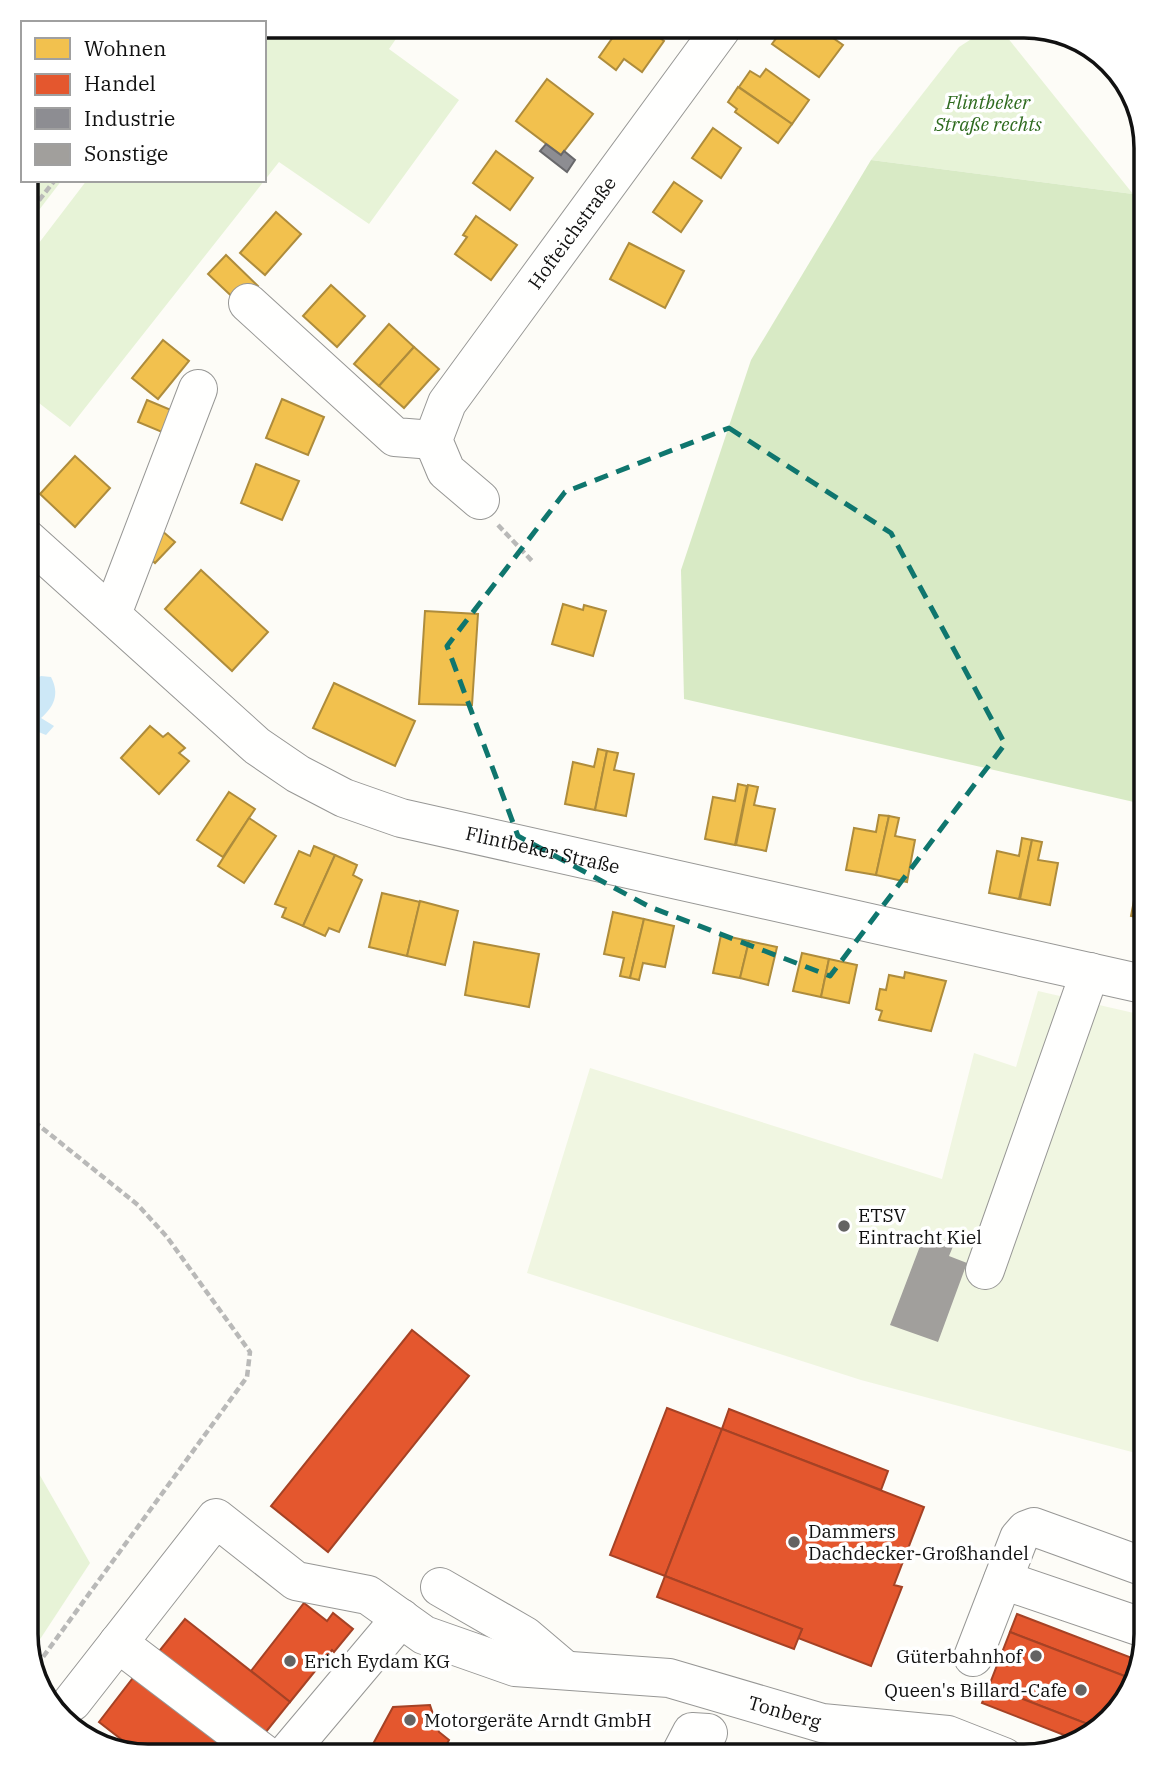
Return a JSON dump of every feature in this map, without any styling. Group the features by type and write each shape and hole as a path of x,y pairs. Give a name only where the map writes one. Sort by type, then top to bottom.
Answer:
{"street":[{"name":"Hofteichstraße","path":"433,440 447,403 714,39"},
{"path":"248,303 395,437 433,440 446,471 480,500"},
{"path":"112,614 198,388"},
{"name":"Flintbeker Straße","path":"39,548 257,746 298,774 344,798 401,818 517,846 1134,982"},
{"path":"985,1270 1090,972"},
{"name":"Tonberg","path":"118,1643 216,1518 296,1581 368,1595 425,1635 515,1667 669,1678 822,1723 948,1735 971,1744"},
{"path":"973,1657 1019,1538 1026,1530 1034,1527 1134,1564"},
{"path":"1003,1580 1134,1625"},
{"path":"440,1587 525,1636 565,1670"},
{"path":"294,1744 401,1618"},
{"path":"72,1702 118,1643 252,1744"},
{"path":"686,1744 692,1732 708,1733"}],"path":[{"path":"39,200 53,182"},
{"path":"480,500 508,539 533,562"},
{"path":"38,1125 138,1205 167,1237 250,1352 247,1377 41,1659"}],"highlighted area":[{"path":"729,428 891,533 1005,744 830,976 650,907 518,836 447,646 565,492"}],"green space":[{"path":"266,38 396,38 389,49 459,100 369,224 279,162 266,178"},
{"name":"Flintbeker Straße rechts","path":"972,39 1009,39 1133,194 871,160 959,47"},
{"path":"871,160 1134,195 1134,802 684,699 681,570 751,360"},
{"path":"39,182 60,182 39,210"},
{"path":"85,182 263,182 70,427 39,403 39,243"},
{"name":"ETSV Eintracht Kiel","path":"1038,991 1134,1013 1134,1453 861,1380 527,1273 590,1068 942,1179 974,1053 1016,1067"},
{"path":"38,1472 90,1563 38,1642"}],"water":[{"path":"39,677 51,677 55,689 52,705 41,718 54,726 46,735 39,732"}],"building: Wohnen":[{"path":"612,39 661,39 664,41 642,72 624,59 616,70 599,57"},
{"path":"776,39 834,39 843,45 819,77 772,44"},
{"path":"766,69 809,100 792,124 739,87 750,71 760,77"},
{"path":"547,79 593,114 561,155 516,121"},
{"path":"738,87 792,124 778,143 735,112 737,109 728,102"},
{"path":"713,128 741,148 721,178 692,158"},
{"path":"496,151 533,178 510,210 473,183"},
{"path":"674,182 702,201 681,232 653,212"},
{"path":"276,212 301,234 265,275 240,253"},
{"path":"476,216 517,245 491,280 455,254 467,237 463,235"},
{"path":"629,243 684,271 665,308 610,279"},
{"path":"226,255 258,286 241,305 208,274"},
{"path":"331,285 365,316 337,347 303,316"},
{"path":"389,324 414,347 379,386 354,364"},
{"path":"163,340 189,361 158,399 132,378"},
{"path":"414,347 439,369 404,408 379,386"},
{"path":"282,399 324,417 308,455 266,438"},
{"path":"147,400 171,410 162,432 138,422"},
{"path":"75,456 110,488 75,527 40,494"},
{"path":"256,464 299,481 282,520 241,503"},
{"path":"161,530 175,542 155,563 142,551"},
{"path":"201,570 268,632 232,671 165,609"},
{"path":"563,604 583,610 584,605 606,611 593,656 552,644"},
{"path":"425,611 478,614 472,705 419,704"},
{"path":"334,683 415,721 395,766 313,728"},
{"path":"150,726 163,737 168,733 185,748 179,753 189,761 159,794 121,758"},
{"path":"598,749 607,751 595,810 565,804 573,762 594,767"},
{"path":"607,751 618,753 614,770 634,774 626,816 595,810"},
{"path":"738,784 747,786 735,845 705,839 713,797 735,801"},
{"path":"748,785 758,787 754,805 775,809 766,851 736,845"},
{"path":"229,792 255,809 223,857 197,840"},
{"path":"879,815 889,816 876,875 846,870 854,828 876,832"},
{"path":"889,816 899,818 895,836 915,840 907,882 876,875"},
{"path":"249,818 276,836 244,883 218,866"},
{"path":"1022,838 1032,840 1019,899 989,893 997,851 1019,856"},
{"path":"1032,840 1042,842 1038,860 1058,863 1050,905 1020,899"},
{"path":"314,846 335,855 303,926 282,917 286,908 275,904 299,851 310,856"},
{"path":"335,855 357,865 353,875 362,880 339,932 329,928 325,936 303,926"},
{"path":"382,893 420,902 407,956 369,947"},
{"path":"420,901 458,911 445,965 407,956"},
{"path":"613,912 644,919 630,978 620,976 624,958 604,954"},
{"path":"644,919 674,926 665,967 643,963 639,980 630,978"},
{"path":"721,935 749,941 740,978 713,973"},
{"path":"749,941 777,947 768,985 740,978"},
{"path":"474,942 539,954 529,1007 465,995"},
{"path":"802,953 829,959 821,997 793,991"},
{"path":"829,959 857,965 849,1003 821,997"},
{"path":"905,972 946,981 931,1031 879,1020 882,1011 876,1009 880,989 886,990 889,975 904,978"}],"building: Handel":[{"path":"412,1330 469,1376 328,1552 271,1506"},
{"path":"667,1408 722,1429 665,1576 610,1555"},
{"path":"729,1409 888,1471 881,1490 722,1429"},
{"name":"Dammers Dachdecker-Großhandel","path":"722,1429 924,1507 894,1585 902,1587 871,1666 798,1638 802,1629 665,1576"},
{"path":"665,1576 802,1629 794,1649 657,1597"},
{"name":"Erich Eydam KG","path":"304,1603 327,1621 333,1613 353,1629 334,1652 332,1650 290,1702 251,1671"},
{"path":"1017,1614 1132,1658 1131,1663 1126,1677 1010,1632"},
{"path":"185,1619 290,1702 261,1738 156,1655"},
{"name":"Güterbahnhof","path":"1010,1632 1126,1677 1112,1702 1088,1724 989,1686"},
{"path":"136,1674 225,1744 127,1742 99,1722"},
{"path":"989,1686 1088,1724 1067,1736 982,1703"},
{"name":"Motorgeräte Arndt GmbH","path":"430,1705 439,1732 449,1740 447,1744 373,1744 393,1707"}],"building: Industrie":[{"path":"546,144 561,155 564,151 575,160 567,172 540,151"}],"building: Sonstige":[{"path":"925,1233 954,1244 949,1256 967,1263 938,1342 890,1325"}],"place":[{"name":"ETSV Eintracht Kiel","path":"844,1226"},
{"name":"Dammers Dachdecker-Großhandel","path":"794,1542"},
{"name":"Güterbahnhof","path":"1036,1656"},
{"name":"Erich Eydam KG","path":"290,1661"},
{"name":"Queen's Billard-Cafe","path":"1081,1690"},
{"name":"Motorgeräte Arndt GmbH","path":"410,1720"}]}
